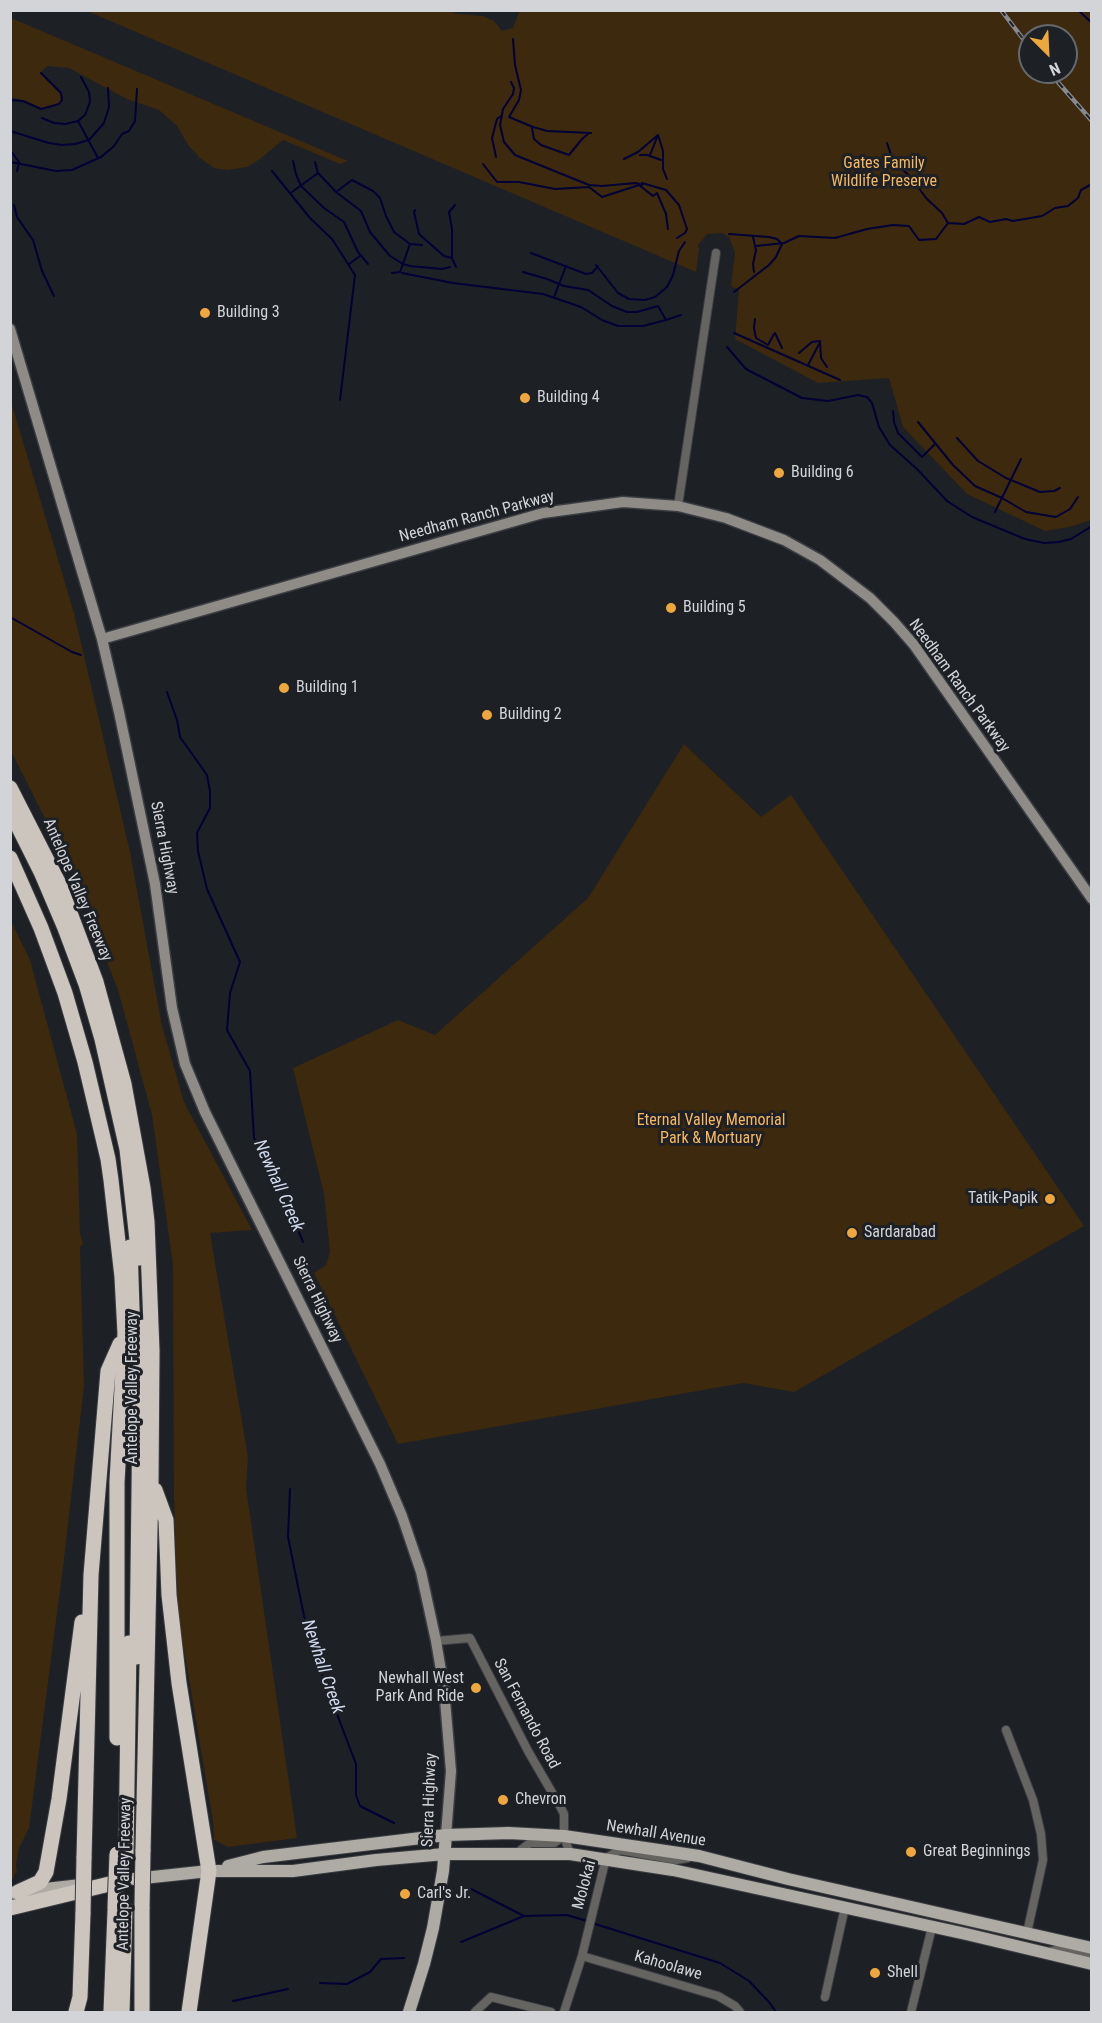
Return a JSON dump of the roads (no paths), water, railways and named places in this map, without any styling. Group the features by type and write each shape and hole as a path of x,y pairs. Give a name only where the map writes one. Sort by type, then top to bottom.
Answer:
{"highway":[{"name":"Antelope Valley Freeway","path":"10,788 44,852 80,938 107,1018 132,1117 147,1222 152,1351 152,1482 130,1852 129,1908 142,2013"},
{"path":"10,810 66,928 86,984 118,1103 134,1204 139,1254 141,1345 130,1852"},
{"path":"10,826 33,869 67,954 89,1024 114,1127 131,1255 134,1314 130,1852"},
{"name":"Antelope Valley Freeway","path":"10,858 54,962 88,1072 108,1159 122,1277 125,1333 117,1482 130,1852 129,1908 111,2013"},
{"path":"76,2013 80,1996 83,1913 91,1575 108,1371 125,1333"},
{"path":"152,1482 166,1520 169,1595 179,1683 209,1871 189,2013"},
{"path":"14,1893 40,1882 46,1872 59,1800 84,1604 91,1575"},
{"path":"10,1908 126,1880"},
{"path":"122,2013 129,1908"},
{"path":"129,1908 134,2013"}],"main road":[{"name":"Sierra Highway","path":"10,328 102,639 145,828 172,1008 185,1064 205,1112 380,1464 421,1572 444,1688 451,1771 445,1854 433,1928 409,2013"},
{"name":"Needham Ranch Parkway","path":"102,639 543,513 623,502 678,506 726,518 784,540 820,560 870,598 914,645 1092,899"},
{"name":"Newhall Avenue","path":"209,1871 263,1857 446,1835 527,1833 564,1836 699,1856 788,1880 1092,1948"},
{"name":"Newhall Avenue","path":"14,1893 209,1871 293,1871 445,1854 570,1854 673,1870 1092,1964"},
{"path":"845,1907 854,1903 899,1913 913,1908"},
{"path":"910,1922 927,1918 949,1921 958,1918"},
{"path":"966,1934 983,1932 1016,1938 1027,1933"}],"street":[{"path":"678,506 716,253"},
{"name":"San Fernando Road","path":"436,1641 470,1638 528,1751 564,1814 564,1836 570,1854"},
{"path":"1006,1730 1033,1800 1041,1834 1043,1860 1027,1933"},
{"path":"517,1853 530,1843 554,1843 564,1836"},
{"name":"Molokai","path":"564,2013 582,1956 606,1858 620,1850 676,1860 699,1856"},
{"path":"825,1997 845,1907"},
{"path":"911,2013 932,1927"},
{"path":"1046,1953 1061,1948 1092,1955"},
{"name":"Kahoolawe","path":"582,1956 718,1996 735,2006 740,2013"},
{"path":"475,2013 491,1997 551,2013"}],"waterway":[{"path":"1078,10 1092,23"},
{"path":"513,39 515,65 521,90 519,100 509,117 547,131 591,133"},
{"path":"10,100 23,101 41,109 59,104 62,100 61,93 41,73"},
{"path":"42,118 54,123 65,124 78,121 85,115 90,102 89,92 81,77"},
{"path":"511,82 514,88 513,94 503,109 500,125 504,142 515,155 589,185 636,183 642,185"},
{"path":"10,131 62,145 89,140 104,123 109,107 108,88"},
{"path":"11,162 56,171 72,170 101,157 114,146 122,134 129,131 135,121 137,89"},
{"path":"496,157 492,138 497,119 501,116"},
{"path":"78,121 98,158"},
{"path":"532,128 534,139 541,145 569,155 588,134"},
{"path":"658,135 663,151 663,169 667,179"},
{"path":"650,155 658,135"},
{"path":"624,159 638,152 658,135"},
{"path":"887,143 898,166 910,176 948,223"},
{"path":"10,150 19,162 17,171"},
{"path":"640,155 661,160"},
{"path":"293,161 301,186 324,208 344,222 358,252 368,264"},
{"path":"315,162 318,173 336,192 361,211 370,232 390,256 410,266 442,269 450,267"},
{"path":"483,164 497,182 519,182 555,189 589,187 602,197 639,185 653,196 657,193 666,214 668,229"},
{"path":"272,171 310,218 332,239 355,275 340,400"},
{"path":"292,192 318,173"},
{"path":"336,192 352,180 373,191 380,198 394,232 410,244 422,245"},
{"path":"642,183 666,190 679,205 687,229 677,238"},
{"path":"756,246 784,243 799,236 835,238 893,225 909,226 919,240 936,239 948,223 964,224 979,217 990,222 1042,216 1055,208 1068,206 1078,198 1081,190 1092,184"},
{"path":"14,205 17,217 33,240 42,271 54,296"},
{"path":"455,205 449,212 452,229 452,258 456,267"},
{"path":"415,210 419,234 444,256 452,258"},
{"path":"729,234 769,237 777,239 782,244 769,265 734,292"},
{"path":"753,237 756,250 754,272"},
{"path":"596,265 618,293 629,299 645,300 655,297 667,287 673,275 679,251 685,242"},
{"path":"392,273 400,272 410,244"},
{"path":"531,253 586,274 592,273 598,266"},
{"path":"349,264 360,256"},
{"path":"554,297 566,266"},
{"path":"523,272 564,286 588,290 612,306 627,312 637,312 658,306 666,320 681,315"},
{"path":"402,273 453,283 543,294 581,307 602,320 618,326 643,326 666,320"},
{"path":"755,319 756,338 768,345"},
{"path":"734,333 840,380"},
{"path":"775,333 782,348"},
{"path":"768,345 774,334"},
{"path":"799,353 812,342 820,341"},
{"path":"820,342 821,358 827,367"},
{"path":"808,365 819,344"},
{"path":"727,347 746,369 802,398 828,401 858,395 867,397 872,403 879,427 890,445 917,469 947,501 972,517 1025,539 1044,543 1071,539 1092,526"},
{"path":"893,411 898,433 922,457 935,444"},
{"path":"918,422 953,465 975,486 1026,512 1056,517 1070,509 1078,497"},
{"path":"957,438 978,461 1006,478 1040,492 1060,488"},
{"path":"995,512 1021,459"},
{"name":"Newhall Creek","path":"10,617 81,655"},
{"name":"Newhall Creek","path":"167,692 177,720 180,737 207,775 210,791 210,808 197,833 198,851 207,889 240,962 230,993 227,1030 250,1071 254,1138 284,1195 303,1242"},
{"name":"Newhall Creek","path":"290,1489 288,1537 304,1616 324,1680 356,1764 356,1795 360,1806 394,1823"},
{"name":"Newhall Creek","path":"471,1889 524,1916 567,1915 587,1921"},
{"path":"461,1942 524,1916"},
{"name":"Newhall Creek","path":"592,1923 720,1963 749,1981 776,2012"},
{"path":"320,1983 347,1984 370,1972 381,1959 404,1958"},
{"path":"233,2001 288,1989"}],"railway":[{"path":"1001,10 1018,32"},
{"path":"1060,84 1092,121"}],"place":[{"name":"Building 3","path":"205,313"},
{"name":"Building 4","path":"525,398"},
{"name":"Building 6","path":"779,473"},
{"name":"Building 5","path":"671,608"},
{"name":"Building 1","path":"284,688"},
{"name":"Building 2","path":"487,715"},
{"name":"Tatik-Papik","path":"1050,1199"},
{"name":"Sardarabad","path":"852,1233"},
{"name":"Newhall West Park And Ride","path":"476,1688"},
{"name":"Chevron","path":"503,1800"},
{"name":"Great Beginnings","path":"911,1852"},
{"name":"Carl's Jr.","path":"405,1894"},
{"name":"Shell","path":"875,1973"}],"park label":[{"name":"Gates Family Wildlife Preserve","path":"884,173"},
{"name":"Eternal Valley Memorial Park & Mortuary","path":"711,1130"}]}
